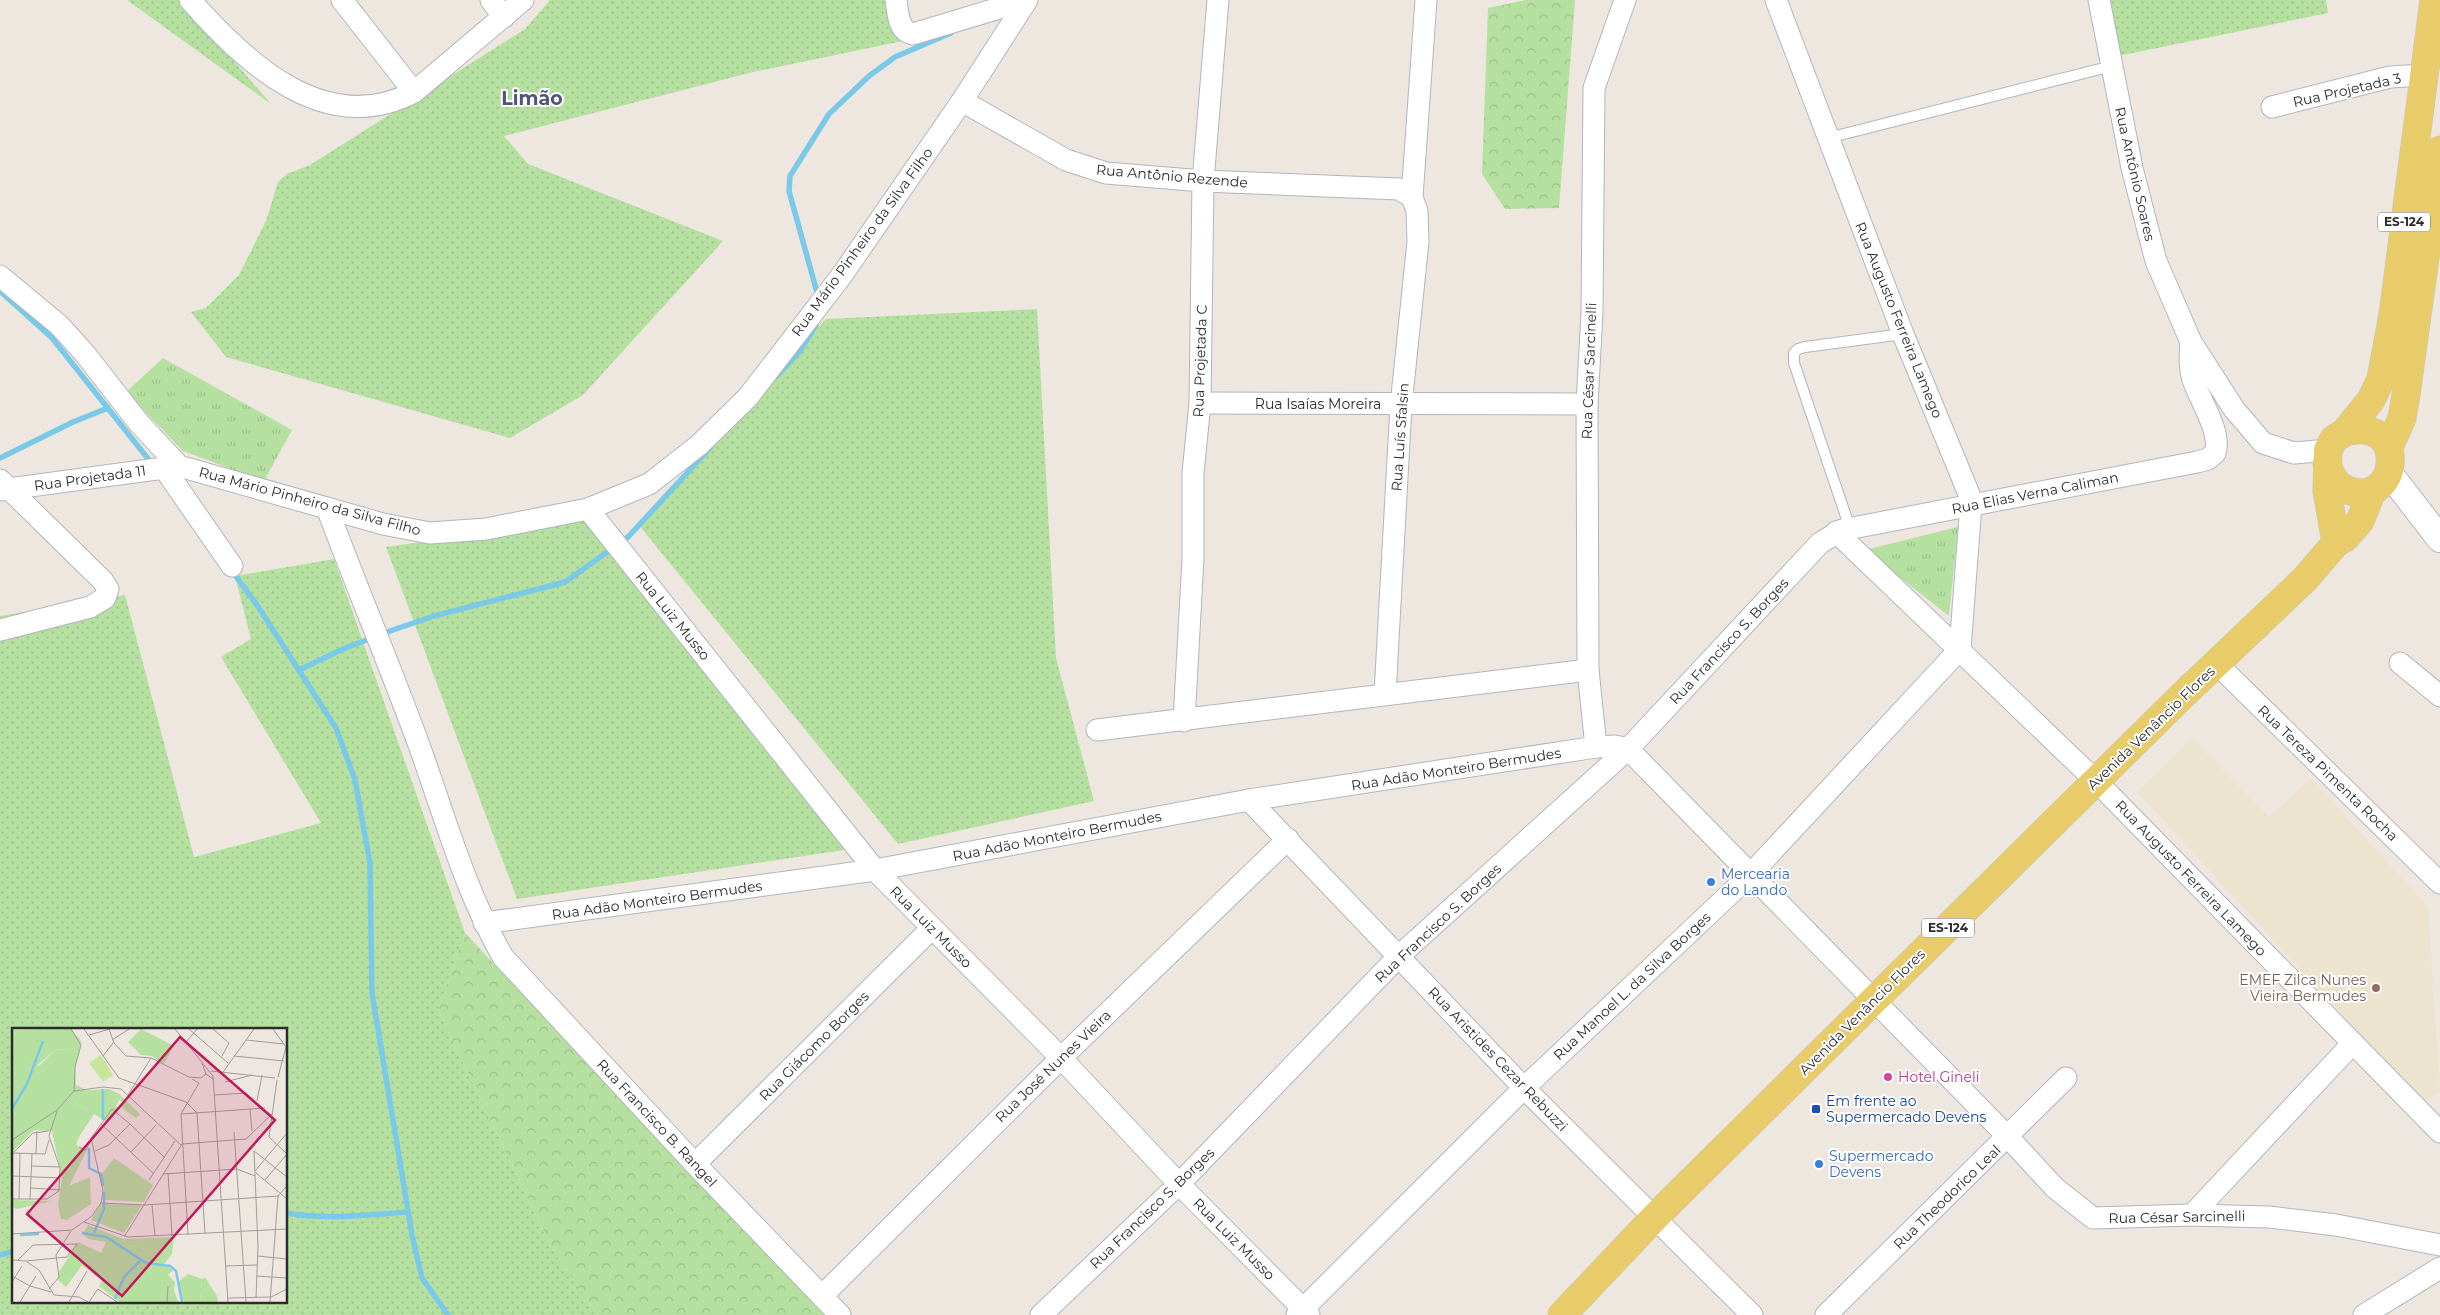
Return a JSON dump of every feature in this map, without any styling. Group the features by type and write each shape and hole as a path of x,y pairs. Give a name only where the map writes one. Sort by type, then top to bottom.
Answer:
{"main road":[{"name":"ES-124","path":"2333,448 2371,400 2381,378 2392,314 2434,0"},
{"name":"Avenida Venâncio Flores","path":"1562,1315 1655,1217 2305,579 2336,543 2344,538 2360,521 2383,470 2399,426 2406,395 2440,150"},
{"path":"2333,448 2331,478 2342,488 2357,493 2383,470 2381,437 2370,430 2357,428 2333,448 2328,501 2336,543"}],"street":[{"path":"190,0 214,28 247,57 288,86 316,100 339,105 381,104 396,101 414,92 497,8 523,0"},
{"path":"342,0 414,92"},
{"path":"896,0 902,27 907,32 913,34 1027,0"},
{"name":"Rua Mário Pinheiro da Silva Filho","path":"171,467 383,524 430,533 486,529 588,509 649,484 699,445 748,396 842,275 962,101 1027,0"},
{"name":"Rua Projetada C","path":"1184,721 1193,559 1193,472 1200,403 1203,181 1218,0"},
{"name":"Rua Luís Sfalsin","path":"1385,694 1400,405 1418,242 1417,212 1405,193 1426,0"},
{"name":"Rua César Sarcinelli","path":"1596,747 1588,670 1587,404 1592,313 1594,88 1625,0"},
{"name":"Rua Augusto Ferreira Lamego","path":"1776,0 1903,334 1969,494 1971,504 1960,650"},
{"name":"Rua Antônio Soares","path":"2100,0 2132,168 2156,261 2191,342 2234,409 2263,443 2294,453 2333,448"},
{"name":"Rua Projetada 3","path":"2272,107 2390,77 2423,75"},
{"name":"Rua Antônio Rezende","path":"962,101 1066,160 1106,173 1203,181 1405,193"},
{"path":"0,276 59,325 86,355 171,467 232,566"},
{"name":"Rua Antônio Soares","path":"2191,342 2190,362 2193,379 2216,437"},
{"name":"Rua Isaías Moreira","path":"1200,403 1587,404"},
{"name":"Rua Elias Verna Caliman","path":"1843,530 2197,462 2208,459 2215,453 2216,437"},
{"name":"Rua Projetada 11","path":"3,486 171,467"},
{"path":"2383,470 2440,539"},
{"path":"0,630 90,607 105,598 108,590 103,581 3,486"},
{"name":"Rua Francisco B. Rangel","path":"327,508 418,744 469,889 484,923 503,957 695,1164 840,1315"},
{"name":"Rua Luiz Musso","path":"588,509 875,870 1061,1058 1303,1313"},
{"name":"Rua Augusto Ferreira Lamego","path":"1843,530 1960,650 2097,782 2440,1132"},
{"name":"Rua Francisco S. Borges","path":"1041,1315 1179,1184 1399,956 1628,749 1820,543 1843,530"},
{"name":"Rua Manoel L. da Silva Borges","path":"1303,1313 1524,1088 1750,876 1960,650"},
{"path":"2400,663 2440,696"},
{"name":"Rua Tereza Pimenta Rocha","path":"2217,664 2440,883"},
{"path":"1097,730 1184,721 1385,694 1588,670"},
{"name":"Rua Adão Monteiro Bermudes","path":"484,923 875,870 1249,800 1596,747 1615,746 1628,749"},
{"name":"Rua César Sarcinelli","path":"1628,749 1750,876 2008,1137 2055,1188 2093,1218 2192,1215 2269,1216 2336,1225 2440,1245"},
{"name":"Rua Aristides Cezar Rebuzzi","path":"1249,800 1524,1088 1752,1315"},
{"name":"Rua José Nunes Vieira","path":"822,1296 1061,1058 1288,839"},
{"name":"Rua Giácomo Borges","path":"695,1164 932,928"},
{"path":"2192,1215 2353,1043"},
{"name":"Rua Theodorico Leal","path":"1826,1315 2066,1078"},
{"path":"2364,1315 2440,1268"}],"lane":[{"path":"1828,138 2112,66"},
{"path":"1843,530 1794,363 1794,354 1798,349 1805,347 1903,334"}],"shaded area":[{"name":"EMEF Zilca Nunes Vieira Bermudes","path":"2192,738 2269,817 2311,778 2428,907 2440,1092 2423,1102 2137,792"}],"green space":[{"path":"127,0 181,0 271,104"},
{"path":"550,0 906,0 917,38 753,72 504,136 528,164 723,241 583,395 510,438 226,357 191,312 206,308 239,275 266,221 278,182 287,174 310,165 525,29"},
{"path":"1526,0 1575,0 1559,208 1505,209 1482,174 1488,8"},
{"path":"2111,0 2326,0 2328,13 2118,56"},
{"path":"1037,309 1056,658 1094,801 898,844 638,524 826,319"},
{"path":"163,358 292,430 264,481 183,451 126,392"},
{"path":"588,518 858,848 517,899 386,547"},
{"path":"1958,527 1949,616 1865,550"},
{"path":"334,559 465,933 438,1010 551,1247 598,1315 0,1315 0,616 125,595 194,857 321,823 221,657 251,639 235,576"},
{"path":"465,933 824,1315 598,1315 551,1247 438,1010"}],"waterway":[{"path":"818,296 789,191 790,176 829,114 869,76 895,57 951,33"},
{"path":"0,291 52,338 153,465"},
{"path":"776,377 800,351 816,325"},
{"path":"0,458 73,422 108,408"},
{"path":"620,543 628,537 710,448"},
{"path":"299,670 343,649 434,616 565,582 613,548"},
{"path":"232,571 257,605 336,728 355,780 370,863 372,993 412,1235 422,1278 448,1315"},
{"path":"288,1213 332,1217 408,1212"},
{"path":"0,1255 12,1252"}],"place":[{"name":"Mercearia do Lando","path":"1711,882"},
{"name":"EMEF Zilca Nunes Vieira Bermudes","path":"2376,988"},
{"name":"Hotel Gineli","path":"1888,1077"},
{"name":"Em frente ao Supermercado Devens","path":"1816,1109"},
{"name":"Supermercado Devens","path":"1819,1164"}],"district":[{"name":"Limão","path":"532,98"}]}
